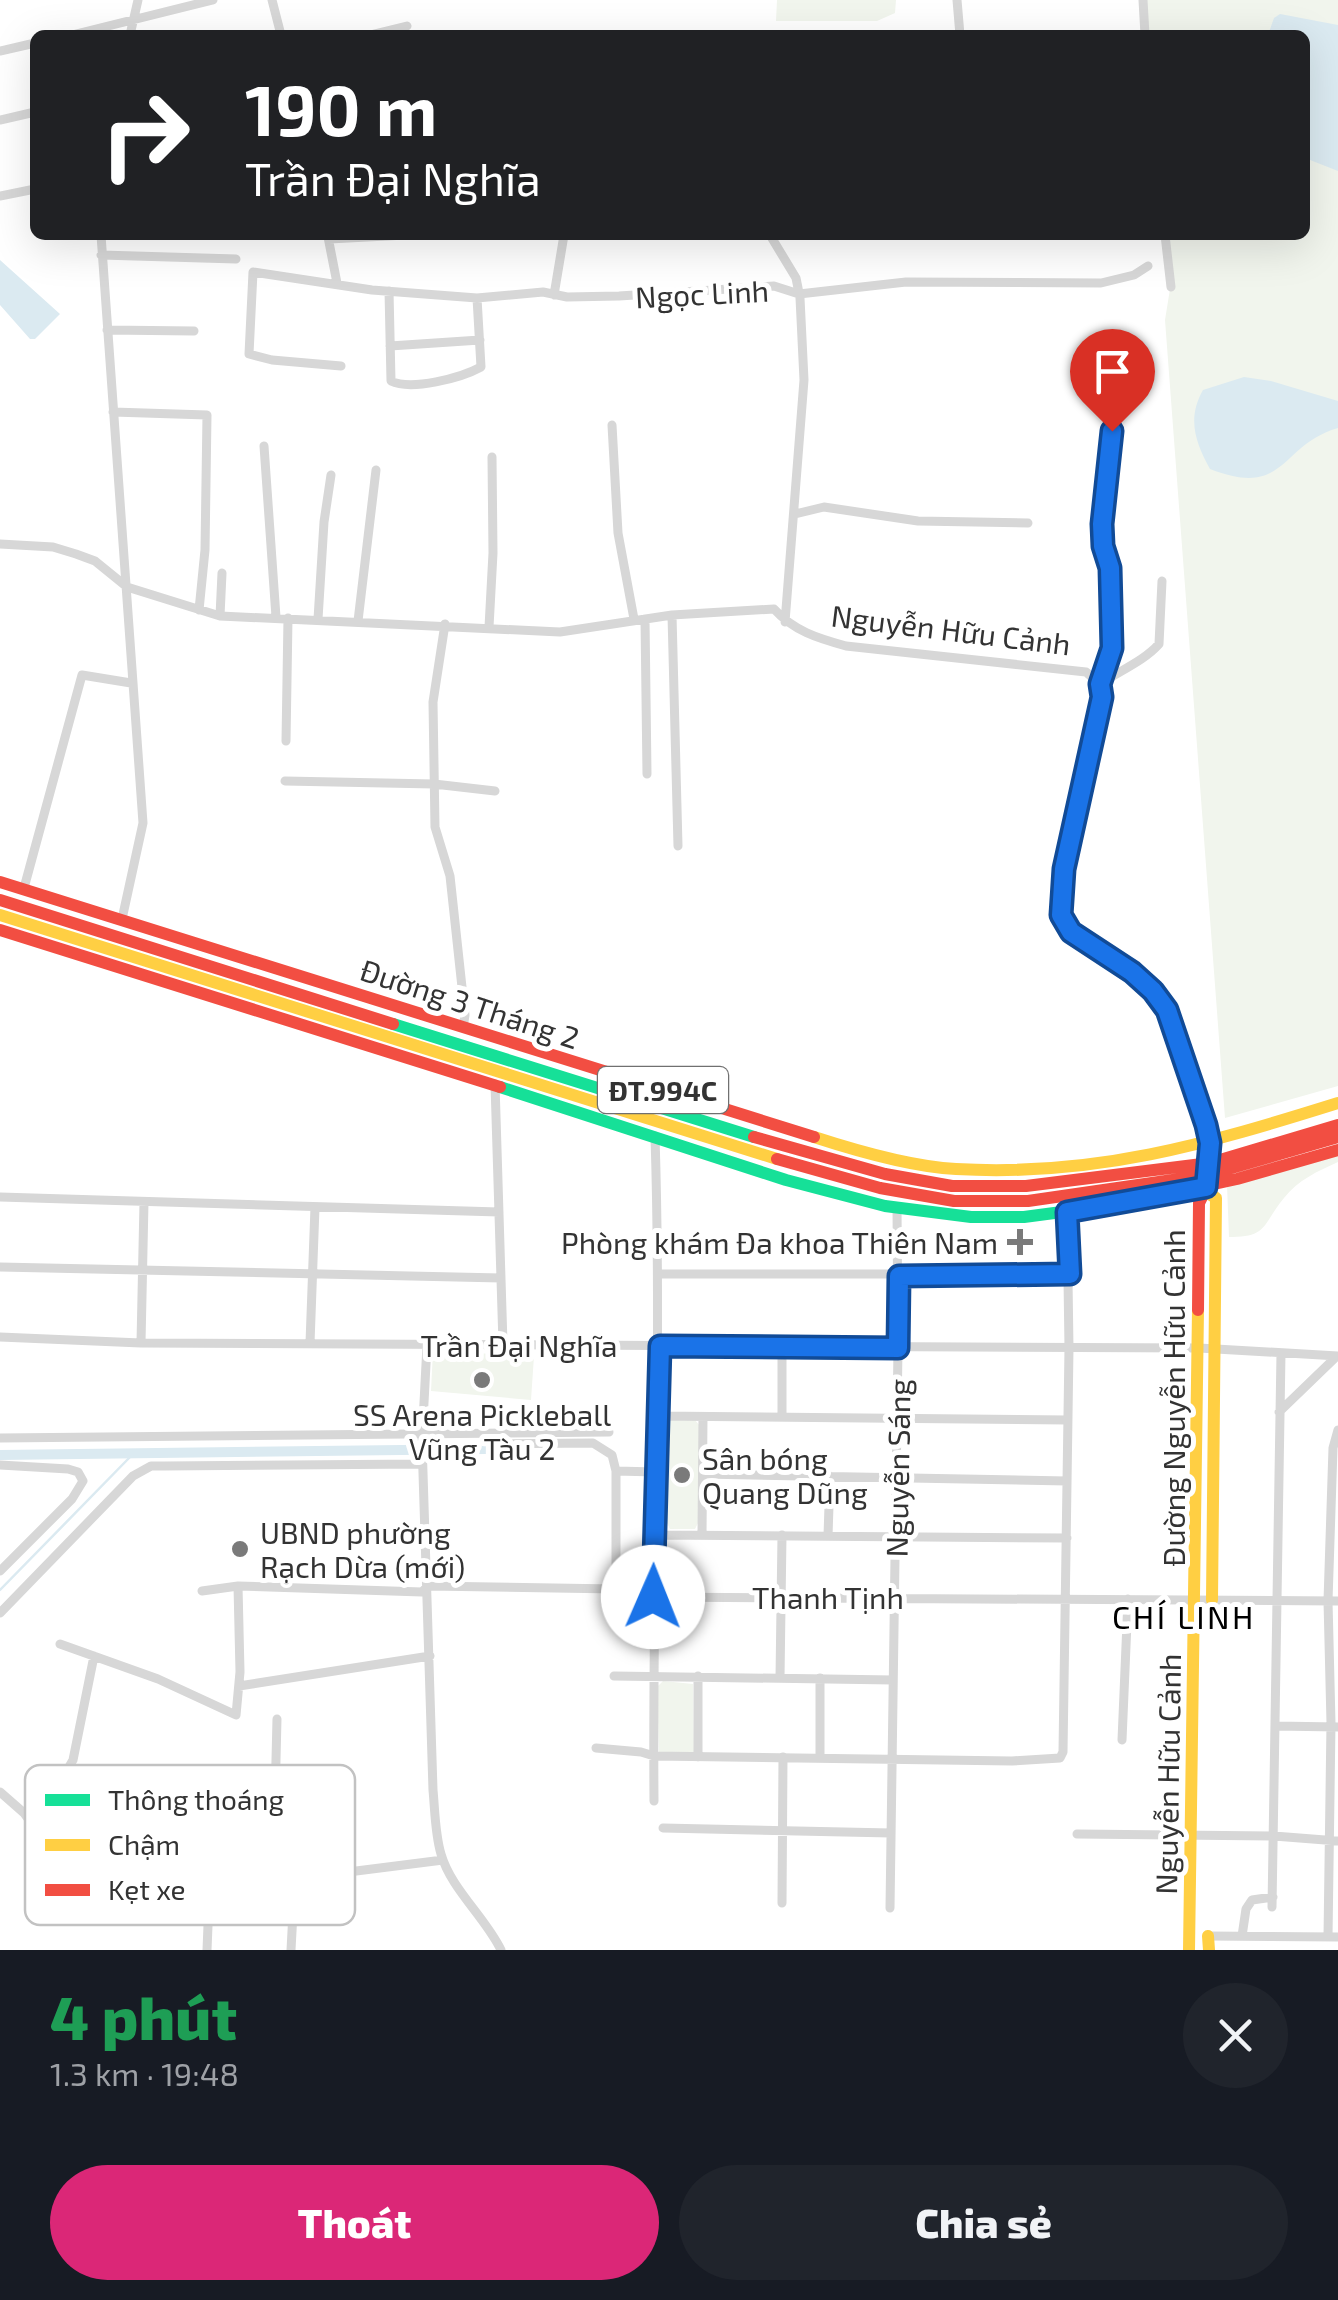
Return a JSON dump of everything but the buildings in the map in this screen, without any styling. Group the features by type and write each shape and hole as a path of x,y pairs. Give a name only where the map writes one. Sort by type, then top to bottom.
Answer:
{"main road":[{"name":"Đường 3 Tháng 2","path":"0,882 845,1147 928,1166 980,1170 1154,1157 1338,1103"},
{"name":"Đường 3 Tháng 2","path":"0,900 722,1128 885,1174 952,1186 1056,1183 1120,1176 1207,1179 1338,1125"},
{"name":"Đường 3 Tháng 2","path":"0,915 446,1063"},
{"name":"Đường 3 Tháng 2","path":"0,930 657,1130 880,1188 954,1201 1028,1202 1207,1179 1338,1137"},
{"path":"490,1054 494,1038"},
{"name":"Đường 3 Tháng 2","path":"657,1130 748,1168 897,1207 994,1216 1067,1212 1338,1150"},
{"path":"1207,1179 1210,1143"},
{"path":"1112,1162 1120,1176"},
{"path":"1056,1183 1058,1166"},
{"path":"980,1170 982,1186"},
{"name":"Đường Nguyễn Hữu Cảnh","path":"1196,1600 1216,1198 1207,1179"},
{"name":"Đường Nguyễn Hữu Cảnh","path":"1207,1349 1212,1600"},
{"name":"Nguyễn Hữu Cảnh","path":"1189,1950 1196,1600"}],"street":[{"path":"131,30 138,0"},
{"path":"95,30 213,0"},
{"path":"272,0 280,30"},
{"path":"958,0 960,30"},
{"path":"1143,0 1145,30"},
{"path":"390,30 406,26"},
{"path":"0,51 30,44"},
{"path":"0,120 30,113"},
{"path":"0,196 30,190"},
{"path":"101,240 143,823 122,918"},
{"path":"329,240 337,283"},
{"path":"554,295 563,240"},
{"path":"773,240 796,278 804,380 785,622"},
{"path":"1166,240 1171,287"},
{"path":"101,255 236,260"},
{"name":"Ngọc Linh","path":"340,366 249,354 253,272 389,291 477,298 504,293 619,296 774,286 799,294 906,282 1101,283 1134,275 1148,266"},
{"path":"389,291 391,381 402,387 482,368 477,298"},
{"path":"107,330 194,331"},
{"path":"390,346 480,340"},
{"path":"113,412 207,415 205,550 199,610"},
{"path":"612,424 618,533 640,619 647,774"},
{"path":"1100,684 1112,648 1110,568 1102,524 1112,431"},
{"path":"264,446 276,617"},
{"path":"489,627 492,457"},
{"path":"358,621 376,470"},
{"path":"318,619 331,476"},
{"path":"796,514 824,507 918,521 1028,523"},
{"name":"Nguyễn Hữu Cảnh","path":"0,544 52,547 76,554 95,561 126,587 220,616 560,632 672,615 774,609 785,622 808,635 846,646 1086,672 1100,684 1102,697 1064,869 1061,915 1071,932 1132,972 1167,1010 1210,1143"},
{"path":"220,616 222,573"},
{"path":"1100,684 1160,644 1162,582"},
{"path":"672,615 678,846"},
{"path":"286,741 288,618"},
{"path":"445,624 433,702 434,784 436,827 450,876 465,1015 463,1028"},
{"path":"24,888 82,675 131,683"},
{"path":"285,781 434,784 495,791"},
{"path":"495,1078 503,1344"},
{"path":"654,1801 653,1597 660,1346 657,1130"},
{"path":"0,1198 499,1212"},
{"path":"141,1343 144,1202"},
{"name":"Nguyễn Sáng","path":"890,1908 897,1207"},
{"path":"310,1343 315,1208"},
{"path":"596,1748 698,1757 1012,1761 1060,1758 1064,1752 1068,1598 1067,1212"},
{"path":"0,1267 501,1278"},
{"path":"659,1274 1070,1274"},
{"name":"Trần Đại Nghĩa","path":"0,1337 141,1343 1207,1349 1338,1356"},
{"path":"427,1345 422,1462 433,1790 443,1860 501,1950"},
{"path":"782,1348 782,1417"},
{"path":"1242,1936 1246,1909 1252,1900 1272,1902 1281,1353"},
{"path":"1278,1412 1338,1356"},
{"path":"658,1416 1068,1420"},
{"path":"702,1534 703,1416"},
{"path":"1208,1943 1242,1936 1333,1937 1333,1448 1338,1430"},
{"path":"0,1438 422,1437 609,1432"},
{"path":"494,1444 593,1443 612,1455 616,1471 616,1589"},
{"path":"0,1613 141,1470 164,1466 422,1462"},
{"path":"0,1466 68,1469 78,1472 83,1481 72,1498 0,1570"},
{"path":"616,1471 656,1472"},
{"path":"703,1474 1068,1481"},
{"path":"828,1536 830,1476"},
{"path":"654,1535 1067,1538"},
{"path":"780,1678 782,1536"},
{"path":"60,1644 158,1680 236,1715 238,1586"},
{"name":"Thanh Tịnh","path":"202,1591 238,1586 422,1592 428,1586 616,1589 653,1597 1333,1601"},
{"path":"1122,1740 1128,1599"},
{"path":"70,1765 94,1656"},
{"path":"239,1686 430,1656"},
{"path":"614,1676 893,1680"},
{"path":"698,1676 698,1757"},
{"path":"820,1678 820,1758"},
{"path":"276,1765 277,1719"},
{"path":"1276,1726 1335,1726"},
{"path":"782,1758 782,1903"},
{"path":"0,1792 24,1813"},
{"path":"663,1828 891,1834"},
{"path":"1077,1834 1274,1836 1333,1841"},
{"path":"355,1870 443,1860"},
{"path":"207,1950 208,1925"},
{"path":"290,1950 292,1925"}],"shaded area":[{"path":"777,0 896,0 895,13 877,21 776,21"},
{"path":"1146,0 1338,0 1338,1086 1225,1118 1165,320 1170,289 1166,240 1310,240 1310,30 1149,30"},
{"path":"1280,14 1338,25 1338,171 1310,160 1310,30 1270,30"},
{"path":"0,260 60,314 35,339 30,339 0,305"},
{"path":"1244,377 1338,401 1338,428 1304,446 1269,474 1235,477 1210,469 1195,430 1198,400 1203,390"},
{"path":"1338,1151 1338,1162 1296,1186 1258,1232 1229,1237 1227,1185"},
{"name":"SS Arena Pickleball Vũng Tàu 2","path":"433,1351 534,1356 531,1400 431,1391"},
{"path":"670,1419 695,1420 700,1426 695,1529 670,1529 667,1523 665,1426"},
{"path":"663,1681 693,1684 694,1752 659,1753 657,1687"}],"waterway":[{"path":"0,1455 486,1449"},
{"path":"0,1590 131,1456"}],"traffic: fast":[{"path":"393,1024 754,1137"},
{"path":"500,1087 786,1180 885,1206 971,1217 1024,1217 1122,1204"}],"traffic: slow":[{"path":"0,915 777,1159"},
{"path":"814,1137 939,1168 1056,1168 1196,1144 1338,1103"},
{"path":"1206,1192 1216,1198 1212,1600"},
{"path":"1189,1950 1198,1310"},
{"path":"1208,1936 1209,1950"}],"traffic: jam":[{"path":"0,882 814,1137"},
{"path":"0,900 393,1024"},
{"path":"0,930 500,1087"},
{"path":"754,1137 885,1174 952,1186 1026,1186 1210,1163 1338,1125"},
{"path":"777,1159 880,1188 954,1201 1028,1201 1207,1175 1338,1137"},
{"path":"1122,1204 1237,1179 1338,1150"},
{"path":"1198,1310 1199,1203 1207,1187"}],"place":[{"name":"Phòng khám Đa khoa Thiên Nam","path":"1020,1242"},
{"name":"SS Arena Pickleball Vũng Tàu 2","path":"482,1380"},
{"name":"Sân bóng Quang Dũng","path":"682,1475"},
{"name":"UBND phường Rạch Dừa (mới)","path":"240,1549"}],"district":[{"name":"CHÍ LINH","path":"1184,1616"}],"route":[{"path":"653,1597 660,1346 898,1348 899,1276 1070,1274 1067,1212 1206,1187 1210,1143 1167,1010 1132,972 1071,932 1061,915 1064,869 1102,697 1100,684 1112,648 1110,568 1102,524 1112,431"}]}
